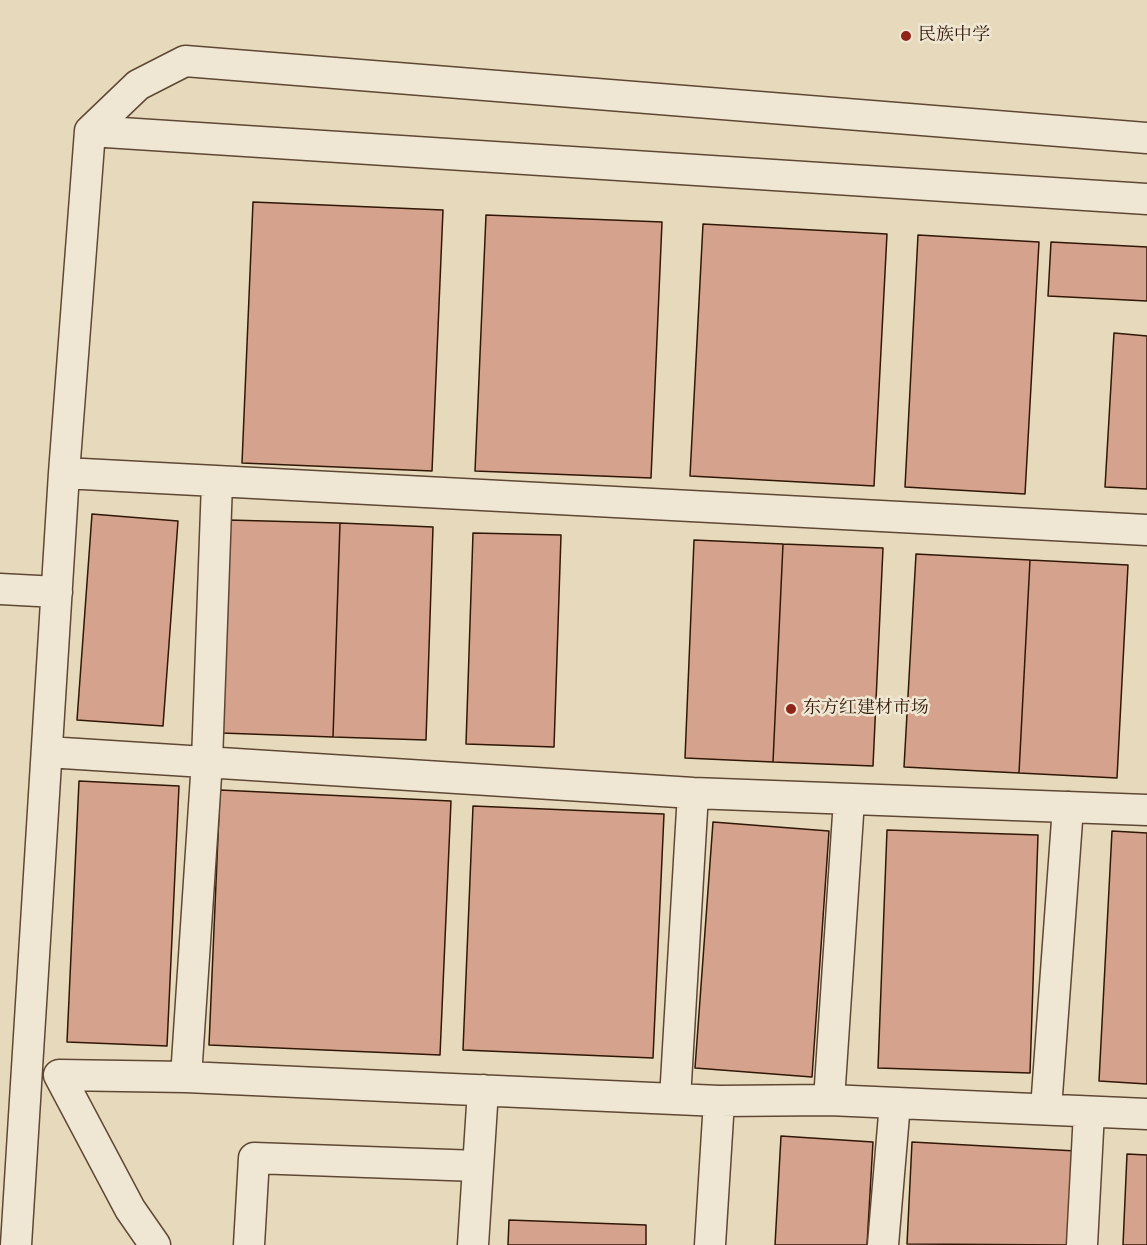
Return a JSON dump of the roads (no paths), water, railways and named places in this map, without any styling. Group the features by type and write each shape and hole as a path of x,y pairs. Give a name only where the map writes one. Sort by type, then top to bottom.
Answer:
{"street":[{"path":"16,1245 64,473 90,131 138,85 185,61 1147,138"},
{"path":"90,131 1147,199"},
{"path":"64,473 1147,530"},
{"path":"186,1077 207,761 217,482"},
{"path":"0,589 57,592"},
{"path":"47,753 207,761 693,793 1147,810"},
{"path":"675,1099 693,793"},
{"path":"829,1100 849,800"},
{"path":"1046,1109 1068,807"},
{"path":"155,1245 130,1209 59,1075 186,1077 719,1101 829,1100 1147,1114"},
{"path":"473,1245 483,1090"},
{"path":"710,1245 719,1101"},
{"path":"883,1245 895,1103"},
{"path":"1083,1245 1089,1112"},
{"path":"249,1245 254,1158 478,1166"}],"place":[{"name":"民族中学","path":"906,36"},
{"name":"东方红建材市场","path":"791,709"}]}
